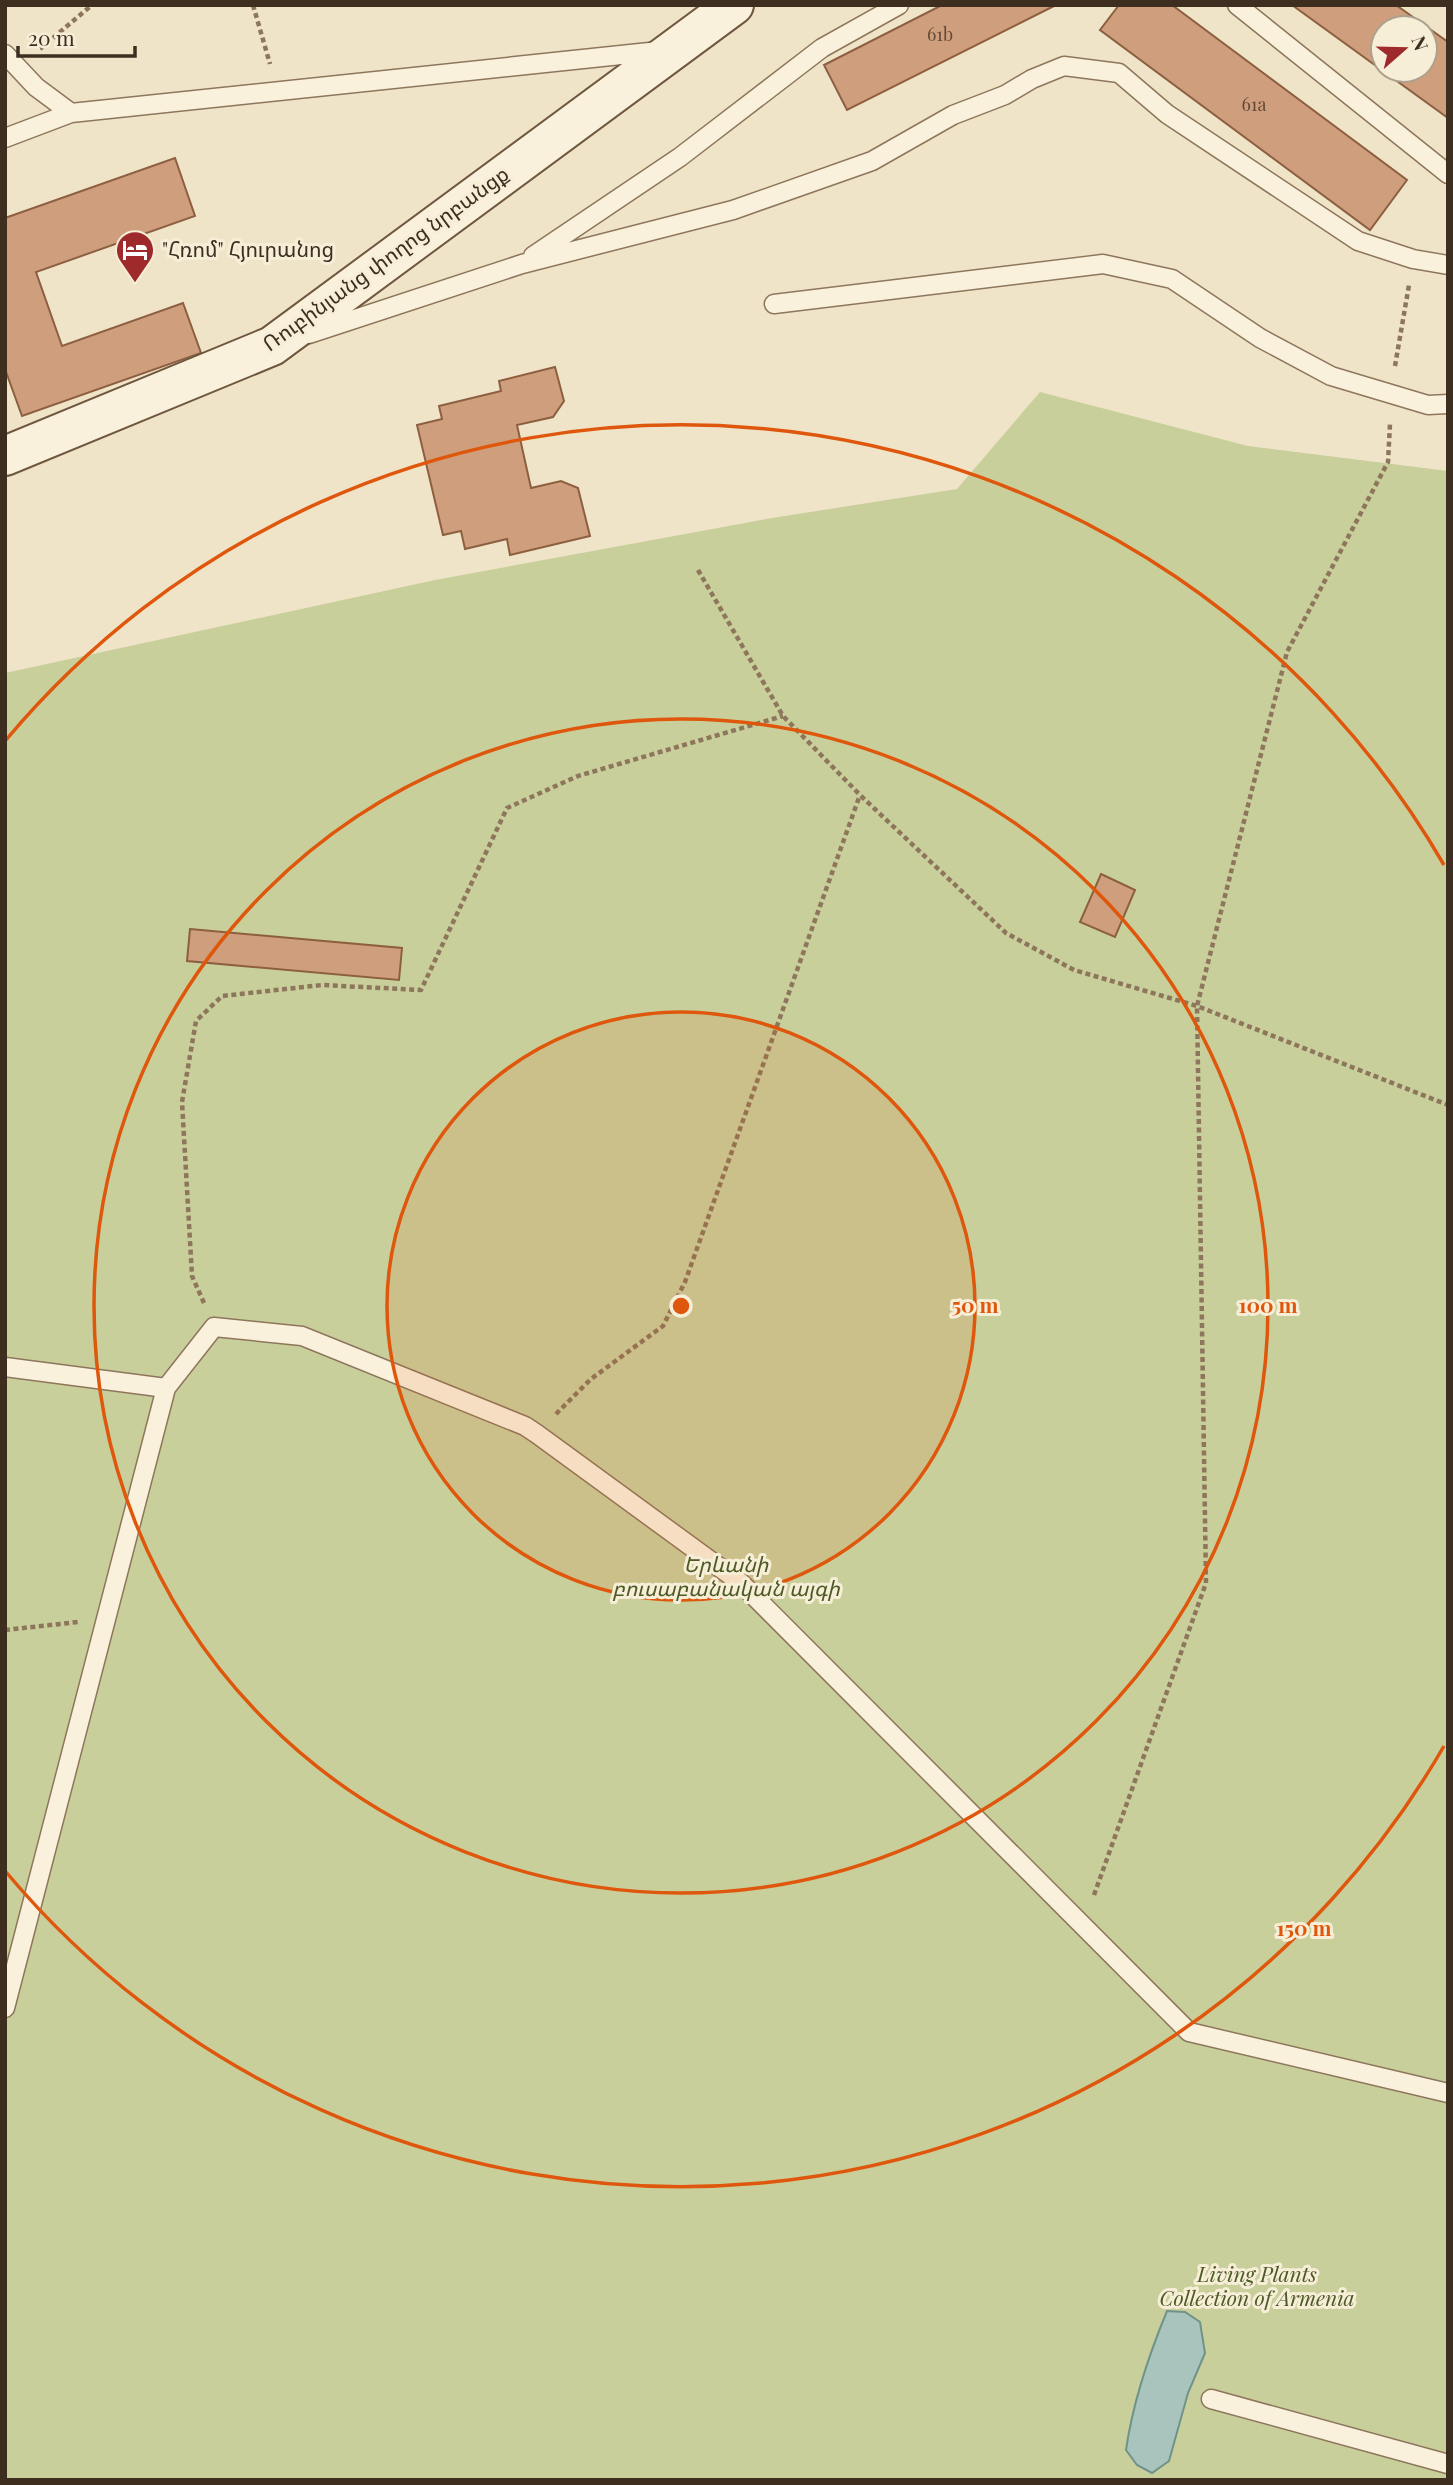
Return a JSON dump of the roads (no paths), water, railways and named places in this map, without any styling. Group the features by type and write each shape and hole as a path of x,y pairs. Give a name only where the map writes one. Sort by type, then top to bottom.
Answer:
{"street":[{"name":"Ռուբինյանց փողոց նրբանցք","path":"5,456 272,346 734,5"}],"lane":[{"path":"522,264 680,157 822,48 899,5"},
{"path":"1237,5 1448,174"},
{"path":"5,138 71,114 672,49"},
{"path":"11,61 36,86 71,114"},
{"path":"272,346 522,264 733,209 872,162 953,115 1005,95 1032,79 1064,66 1119,73 1167,114 1358,241 1413,259 1448,264"},
{"path":"774,304 1103,264 1172,279 1260,338 1331,376 1428,405 1448,404"},
{"path":"5,2008 166,1388 214,1326 302,1336 525,1426 537,1434 741,1583 1189,2032 1448,2093"},
{"path":"5,1367 166,1388"},
{"path":"1211,2399 1448,2464"}],"water":[{"path":"1167,2311 1185,2312 1200,2322 1205,2353 1188,2393 1169,2461 1152,2473 1137,2465 1126,2450 1142,2379"}],"place":[{"name":"\"Հռոմ\" Հյուրանոց","path":"135,284"}],"park label":[{"name":"Երևանի բուսաբանական այգի","path":"726,1577"},
{"name":"Living Plants Collection of Armenia","path":"1257,2287"}]}
